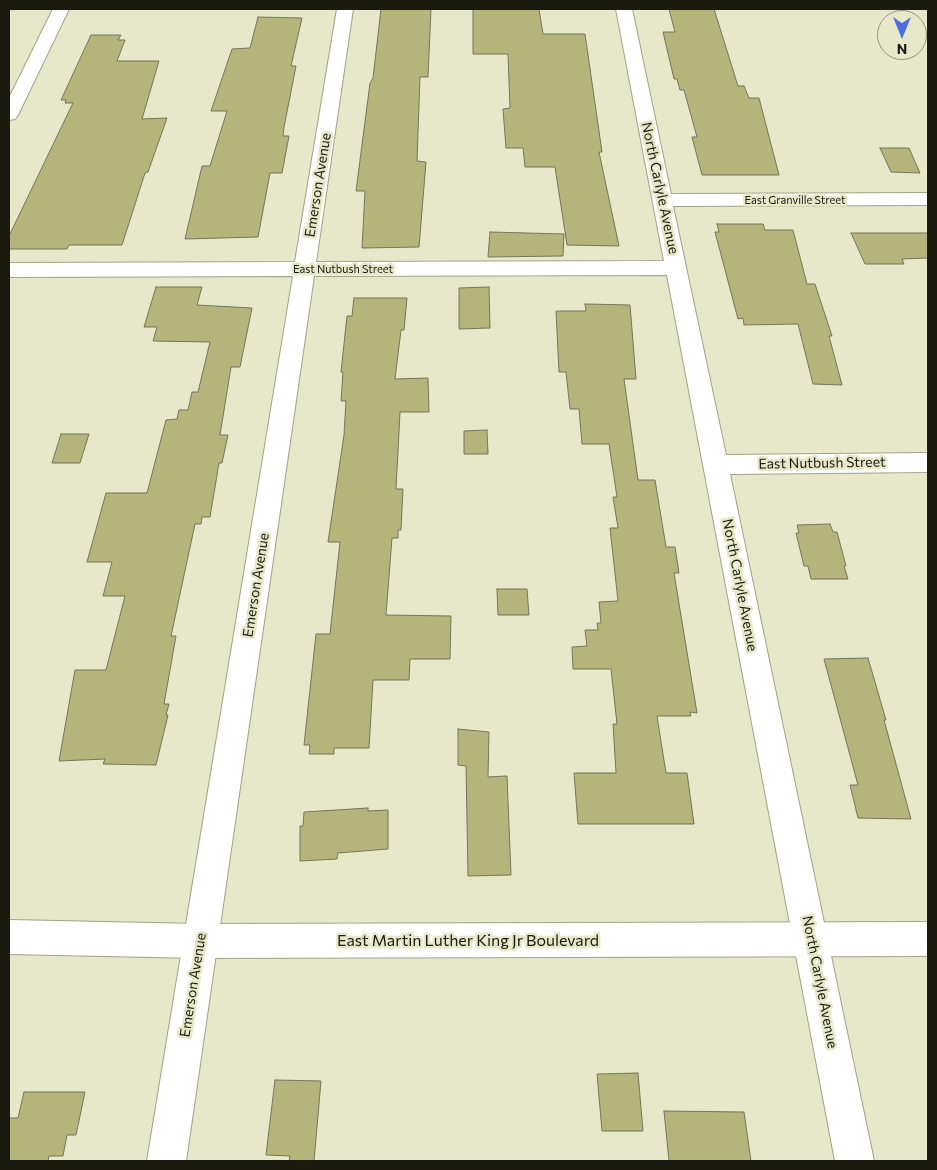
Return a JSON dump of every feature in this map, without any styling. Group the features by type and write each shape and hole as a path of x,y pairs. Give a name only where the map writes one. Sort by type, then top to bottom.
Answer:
{"street":[{"path":"9,115 61,9"},
{"name":"Emerson Avenue","path":"166,1161 345,9"},
{"name":"North Carlyle Avenue","path":"624,9 855,1161"},
{"name":"East Granville Street","path":"663,200 928,199"},
{"name":"East Nutbush Street","path":"9,270 676,268"},
{"name":"East Nutbush Street","path":"716,465 928,462"},
{"name":"East Martin Luther King Jr Boulevard","path":"9,938 200,941 928,939"}],"building":[{"path":"381,9 431,9 428,77 420,77 417,161 426,162 419,247 362,248 365,191 356,191"},
{"path":"473,9 539,9 543,34 585,34 602,152 599,152 619,246 567,245 555,167 525,167 523,148 506,148 503,109 510,108 508,54 473,54"},
{"path":"669,9 714,9 738,86 744,86 749,98 759,98 779,175 702,175 692,137 697,137 684,90 680,90 677,79 674,79 663,32 675,32"},
{"path":"258,17 302,18 291,66 296,66 284,127 283,136 289,136 282,173 270,173 258,237 185,239 202,166 210,166 227,111 211,111 232,49 250,48"},
{"path":"91,35 121,35 118,40 125,40 117,61 159,61 142,119 167,118 148,172 145,173 122,245 69,245 67,249 9,249 9,236 73,103 65,103 66,100 61,100"},
{"path":"880,148 909,148 920,173 891,172"},
{"path":"717,224 763,224 765,230 793,230 807,284 815,284 832,336 829,336 842,385 813,384 798,324 744,325 743,318 738,319 715,232 719,232"},
{"path":"490,232 564,234 563,256 488,257"},
{"path":"851,233 928,233 928,258 902,259 904,264 865,264"},
{"path":"156,287 202,287 197,305 252,308 240,367 231,367 220,435 228,435 222,463 219,463 210,517 202,517 201,524 195,524 171,636 176,636 164,704 169,704 166,715 168,715 156,765 103,764 105,759 59,761 75,670 106,670 125,596 103,596 112,562 87,562 106,493 147,493 166,420 177,419 179,410 188,410 192,392 198,392 210,342 153,341 157,327 144,327"},
{"path":"489,287 490,328 459,329 459,288"},
{"path":"354,298 407,298 404,330 401,330 395,379 428,378 429,412 400,412 396,489 403,489 401,530 398,530 398,538 392,538 386,615 451,616 450,659 410,659 409,680 373,680 369,748 334,748 334,754 309,754 310,745 304,745 316,634 330,634 340,542 328,542 344,435 346,401 341,401 343,372 341,372 347,316 352,316"},
{"path":"585,304 630,305 636,379 624,379 638,480 655,480 666,547 675,547 679,573 674,573 697,713 690,712 691,716 657,716 666,773 687,773 694,824 578,824 574,773 616,773 613,724 617,724 611,669 573,669 572,647 587,646 585,630 598,630 597,623 601,623 599,602 618,601 610,528 618,528 613,497 617,497 609,444 582,444 579,409 570,409 566,372 559,372 556,311 586,311"},
{"path":"487,430 488,454 464,454 464,431"},
{"path":"61,434 89,434 80,463 52,463"},
{"path":"830,524 833,532 837,532 848,579 811,579 808,566 804,566 796,533 799,533 797,525"},
{"path":"497,589 527,589 529,615 498,615"},
{"path":"868,658 911,819 858,818 850,785 858,785 824,659"},
{"path":"458,729 489,732 488,777 507,776 511,875 468,876 466,766 458,765"},
{"path":"368,808 368,811 388,810 388,849 338,853 337,859 300,861 300,826 303,826 304,812"},
{"path":"638,1073 643,1131 602,1131 597,1074"},
{"path":"275,1080 321,1081 314,1161 289,1161 290,1156 266,1155"},
{"path":"24,1092 85,1092 76,1135 67,1135 63,1156 49,1156 48,1161 9,1161 9,1118 18,1118"},
{"path":"664,1111 744,1112 751,1161 669,1161"}]}
